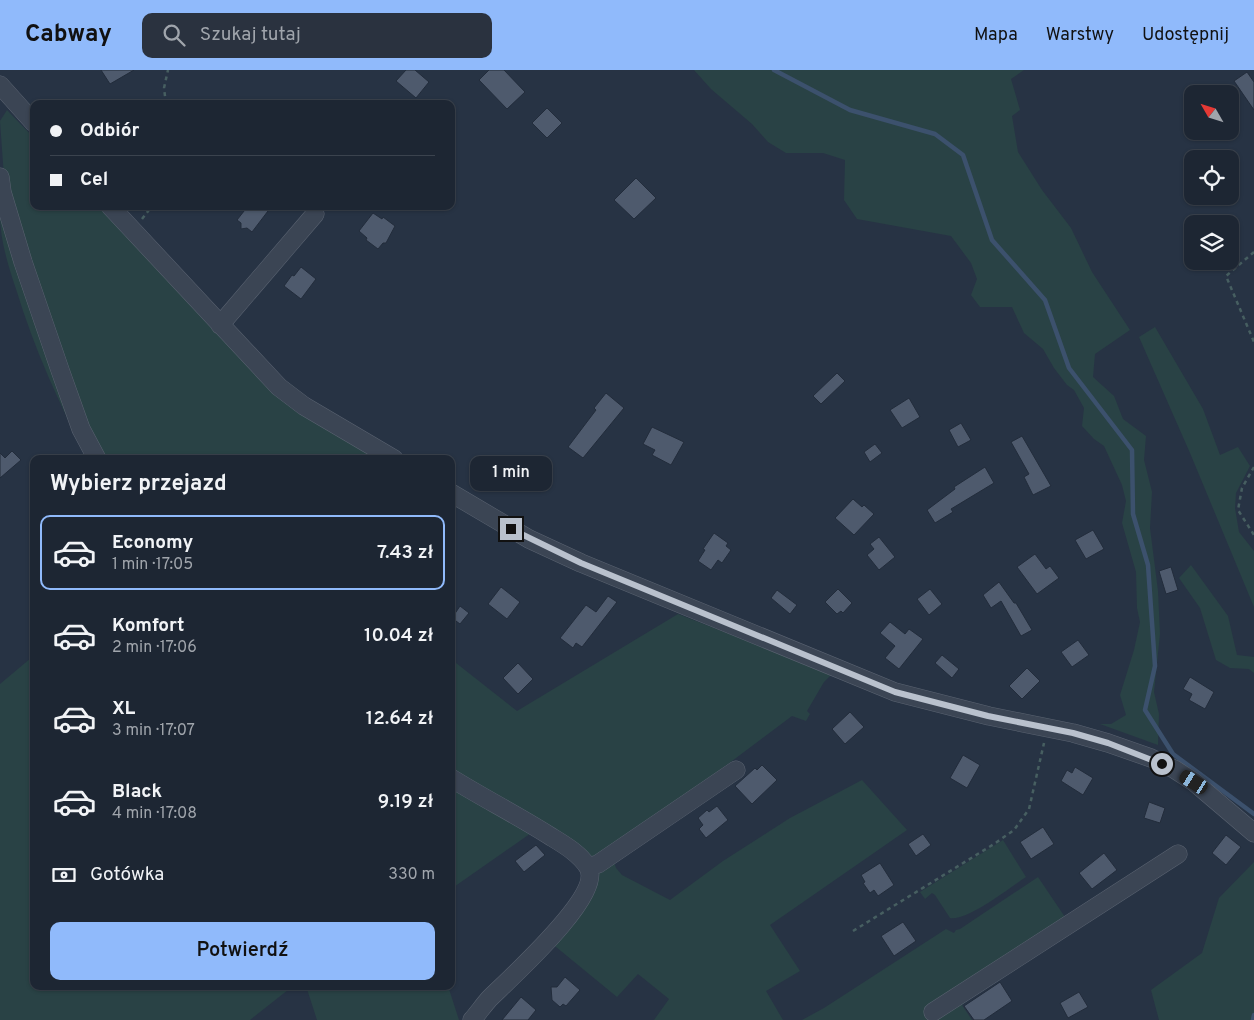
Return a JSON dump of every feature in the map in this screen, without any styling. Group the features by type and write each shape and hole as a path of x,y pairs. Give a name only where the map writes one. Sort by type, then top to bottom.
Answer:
{"street":[{"path":"1,90 30,119"},
{"path":"0,177 2,192 23,262 81,429 95,455"},
{"path":"114,210 220,325 288,394 387,455"},
{"path":"220,325 315,214"},
{"path":"455,495 529,539 581,563 895,692 988,716 1048,727 1108,743 1151,758 1174,769 1214,797 1254,833"},
{"path":"588,867 598,864 736,770"},
{"path":"455,780 572,850 588,867 589,880 583,898 543,946 487,1001 472,1020"},
{"path":"933,1012 1178,854"}],"path":[{"path":"166,100 164,88 168,70"},
{"path":"1254,252 1226,276 1254,342"},
{"path":"1254,467 1242,488 1238,510 1254,535"},
{"path":"853,931 1014,830 1029,808 1048,727"}],"green space":[{"path":"694,70 1024,70 1011,79 1020,110 1012,116 1018,152 1042,190 1071,228 1092,272 1130,330 1095,354 1093,377 1114,396 1123,419 1146,436 1144,460 1152,492 1150,528 1158,591 1160,634 1154,692 1159,714 1158,745 1100,724 1111,724 1126,715 1120,695 1134,650 1140,622 1137,608 1136,572 1122,523 1126,501 1122,485 1104,446 1094,439 1082,426 1084,408 1074,390 1067,385 1054,368 1043,349 1024,333 1012,307 980,307 971,295 977,279 971,263 951,236 857,219 844,200 845,160 823,153 786,153 768,142 752,124 711,89"},
{"path":"7,110 30,134 30,210 102,210 263,381 299,412 369,455 101,455 63,373 5,191 0,121"},
{"path":"0,214 87,455 57,397 39,354 13,280 1,233"},
{"path":"1155,327 1203,409 1220,455 1238,447 1250,466 1236,493 1235,508 1239,532 1254,551 1254,607 1139,337"},
{"path":"1191,565 1228,616 1237,655 1254,657 1254,673 1249,669 1230,668 1216,660 1200,608 1179,578"},
{"path":"678,614 832,674 824,682 807,711 810,714 806,721 792,716 612,851 585,860 455,777 455,662 517,711"},
{"path":"30,659 30,990 288,990 250,1020 0,1020 0,684"},
{"path":"862,780 907,830 770,925 800,971 766,991 783,1020 654,1020 669,999 638,974 617,997 550,942 592,875 613,859 616,868 622,875 670,900 723,861 790,818"},
{"path":"455,784 534,831 455,886"},
{"path":"1003,840 1026,877 988,903 958,918 950,918 935,895 932,893 925,899 920,892"},
{"path":"1254,862 1254,1020 1159,1020 1151,990 1202,953 1219,898"},
{"path":"1038,877 1067,920 963,988 970,999 962,1005 972,1020 802,1020 824,1008 946,929 954,933"},
{"path":"307,990 449,990 459,1020 317,1020"}],"building":[{"path":"101,70 134,70 110,84"},
{"path":"406,70 415,70 429,82 416,98 396,81"},
{"path":"489,70 504,70 525,92 507,109 479,80"},
{"path":"1247,72 1254,82 1254,110 1239,88 1239,85 1234,81"},
{"path":"547,108 562,123 547,138 532,123"},
{"path":"636,178 656,198 634,219 614,200"},
{"path":"245,210 268,211 252,232 247,228 241,229 241,223 237,220"},
{"path":"373,213 382,219 383,217 395,226 386,243 383,243 378,249 366,240 367,238 359,231"},
{"path":"301,267 316,279 301,299 284,286"},
{"path":"837,373 845,381 821,404 813,396"},
{"path":"606,393 624,408 583,458 568,447 596,410 594,408"},
{"path":"909,398 920,417 902,428 890,410"},
{"path":"961,423 971,440 958,447 949,430"},
{"path":"652,427 684,442 671,465 652,455 655,450 643,444"},
{"path":"1022,436 1051,486 1033,495 1024,477 1029,474 1011,442"},
{"path":"875,444 882,453 870,462 864,452"},
{"path":"12,451 21,460 0,478 0,453 5,458"},
{"path":"985,467 994,483 951,509 953,512 935,523 927,510 955,489 954,487"},
{"path":"853,499 862,507 864,505 874,514 854,535 835,518"},
{"path":"1093,530 1104,549 1086,559 1075,540"},
{"path":"714,533 728,543 726,546 731,550 722,563 718,560 711,570 698,561 705,550 703,549"},
{"path":"879,537 895,557 879,570 867,555 874,549 870,544"},
{"path":"1035,554 1046,569 1050,566 1059,578 1037,594 1017,567"},
{"path":"1171,567 1178,590 1166,594 1159,571"},
{"path":"999,582 1014,603 1016,603 1032,630 1021,636 1001,601 991,608 983,595"},
{"path":"501,587 520,602 507,619 488,604"},
{"path":"838,589 852,603 843,613 841,611 837,614 825,602"},
{"path":"930,589 942,604 929,615 917,599"},
{"path":"777,590 797,605 790,614 771,598"},
{"path":"608,596 617,602 582,647 576,643 573,648 560,638 586,605 596,612"},
{"path":"460,606 469,613 460,624 455,620 455,614"},
{"path":"890,622 905,634 909,629 923,639 899,669 885,658 895,646 880,633"},
{"path":"1078,640 1089,655 1072,667 1061,652"},
{"path":"942,655 959,669 952,678 935,663"},
{"path":"518,663 533,679 518,694 503,678"},
{"path":"1027,668 1040,681 1022,699 1009,686"},
{"path":"1190,677 1214,692 1205,709 1189,700 1192,694 1183,689"},
{"path":"850,712 864,727 845,744 832,729"},
{"path":"963,755 980,765 967,788 950,778"},
{"path":"762,765 777,780 752,804 735,786 755,768 757,770"},
{"path":"1075,767 1093,778 1083,795 1061,781 1067,770 1072,773"},
{"path":"1149,802 1165,808 1160,823 1144,818"},
{"path":"717,806 728,820 706,838 699,829 703,825 698,818 707,810 709,812"},
{"path":"1043,827 1054,844 1031,859 1020,842"},
{"path":"923,834 931,845 916,856 908,844"},
{"path":"1226,835 1241,847 1226,865 1212,853"},
{"path":"536,845 545,855 524,872 515,861"},
{"path":"1104,853 1117,870 1092,889 1079,873"},
{"path":"880,863 894,885 878,896 874,890 870,893 863,883 865,882 861,875"},
{"path":"903,922 916,941 894,956 881,936"},
{"path":"565,977 580,990 566,1006 563,1004 560,1007 552,1000 551,987 557,987"},
{"path":"1000,982 1012,1001 984,1020 974,1020 964,1006"},
{"path":"1079,992 1088,1007 1068,1018 1060,1003"},
{"path":"521,997 536,1010 528,1020 502,1020"}],"waterway":[{"path":"774,70 850,110 935,134 963,155 992,240 1045,300 1069,368 1132,450 1133,514 1148,565 1155,666 1145,710 1173,754 1254,814"},
{"path":"1253,1020 1254,1015"}],"route":[{"path":"511,529 581,563 895,692 988,716 1073,733 1108,743 1151,758 1162,764"}]}
